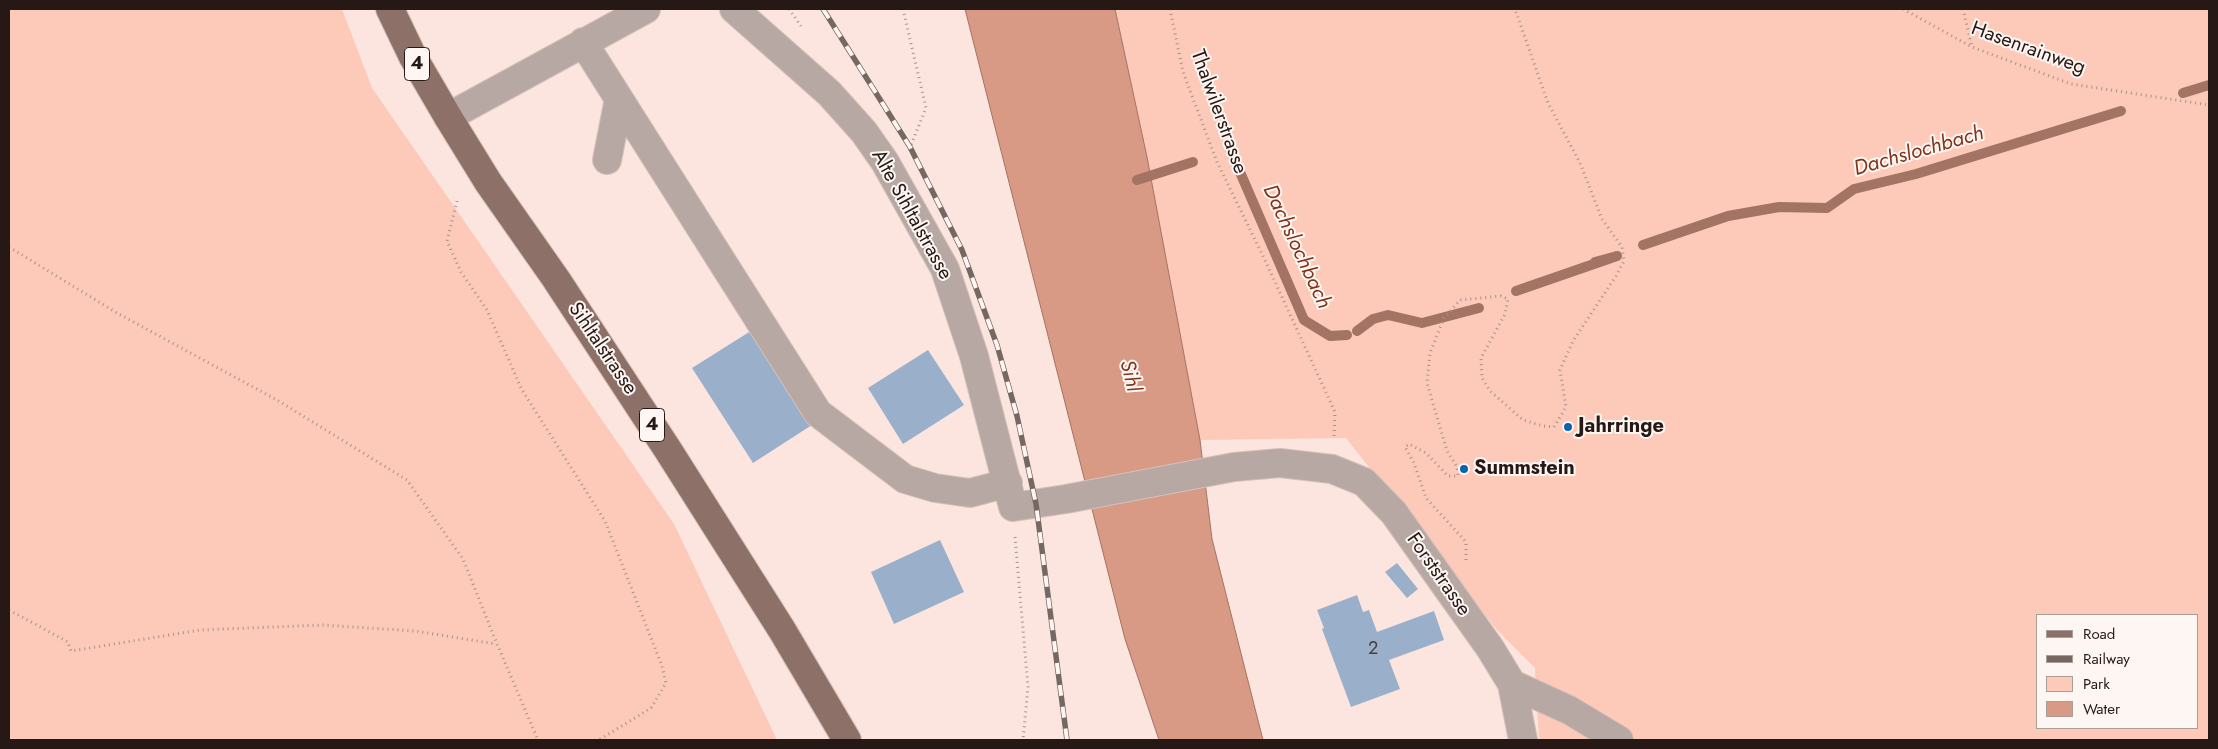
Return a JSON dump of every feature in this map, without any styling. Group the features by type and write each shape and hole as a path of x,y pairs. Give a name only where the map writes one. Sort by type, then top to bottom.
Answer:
{"main road":[{"name":"Sihltalstrasse","path":"390,9 413,57 488,182 556,279 668,450 782,630 847,740"}],"street":[{"path":"448,117 646,9"},
{"name":"Alte Sihltalstrasse","path":"734,9 829,93 864,132 885,162 945,270 974,356 1010,495"},
{"path":"583,42 818,413 905,479 935,488 1010,495"},
{"path":"607,160 619,100"},
{"name":"Forststrasse","path":"1010,495 1066,499 1234,466 1280,463 1332,469 1364,482 1394,513 1490,648 1512,684"},
{"path":"1512,684 1523,740"},
{"path":"1512,684 1569,710 1619,740"}],"path":[{"path":"885,162 910,147 926,108 903,9"},
{"name":"Thalwilerstrasse","path":"1170,9 1183,72 1217,162 1335,412"},
{"path":"1458,556 1466,562 1466,542 1426,498 1414,463 1405,447 1409,444 1426,453 1448,476 1458,476 1457,467 1447,451 1427,383 1430,353 1444,318 1460,300 1501,296 1508,299 1505,314 1481,358 1482,378 1490,391 1523,420 1554,427 1566,407 1560,370 1573,341 1624,261 1622,247 1602,219 1580,163 1548,103 1515,9"},
{"name":"Hasenrainweg","path":"1903,9 1972,48 2071,84 2209,105"},
{"path":"1963,9 1972,48"},
{"path":"457,202 447,241 461,272 487,310 522,390 605,521 662,666 666,683 651,708 600,740"},
{"path":"9,247 117,313 277,400 408,480 464,559 537,740"},
{"path":"1010,495 1028,687 1023,740"},
{"path":"9,610 68,642 71,651 200,630 322,625 415,631 497,644"}],"green space":[{"path":"9,9 342,9 372,88 674,524 777,740 9,740"},
{"path":"1115,9 2209,9 2209,740 1539,740 1535,668 1497,630 1346,438 1200,440 1147,157"}],"water":[{"name":"Sihl","path":"965,9 1115,9 1147,157 1200,440 1212,539 1263,740 1159,740 1125,639"}],"building":[{"path":"754,329 815,423 753,463 692,368"},
{"path":"928,350 964,405 903,444 868,388"},
{"path":"940,540 964,592 894,624 871,572"},
{"path":"1397,563 1418,589 1407,598 1385,572"},
{"path":"1357,595 1363,612 1369,610 1377,632 1434,611 1444,640 1389,660 1400,689 1351,707 1322,629 1324,628 1317,610"}],"waterway":[{"name":"Dachslochbach","path":"2183,93 2209,85"},
{"name":"Dachslochbach","path":"1643,245 1728,216 1779,207 1827,208 1854,189 1916,174 2121,111"},
{"name":"Dachslochbach","path":"1230,149 1304,320 1330,336 1347,335"},
{"name":"Dachslochbach","path":"1137,180 1193,162"},
{"name":"Dachslochbach","path":"1516,291 1617,256 1595,262"},
{"name":"Dachslochbach","path":"1357,331 1373,319 1388,315 1422,323 1479,308"}],"railway":[{"path":"823,9 910,147 962,250 997,345 1017,416 1036,504 1067,740"}],"place":[{"name":"Jahrringe","path":"1568,427"},
{"name":"Summstein","path":"1464,469"}]}
